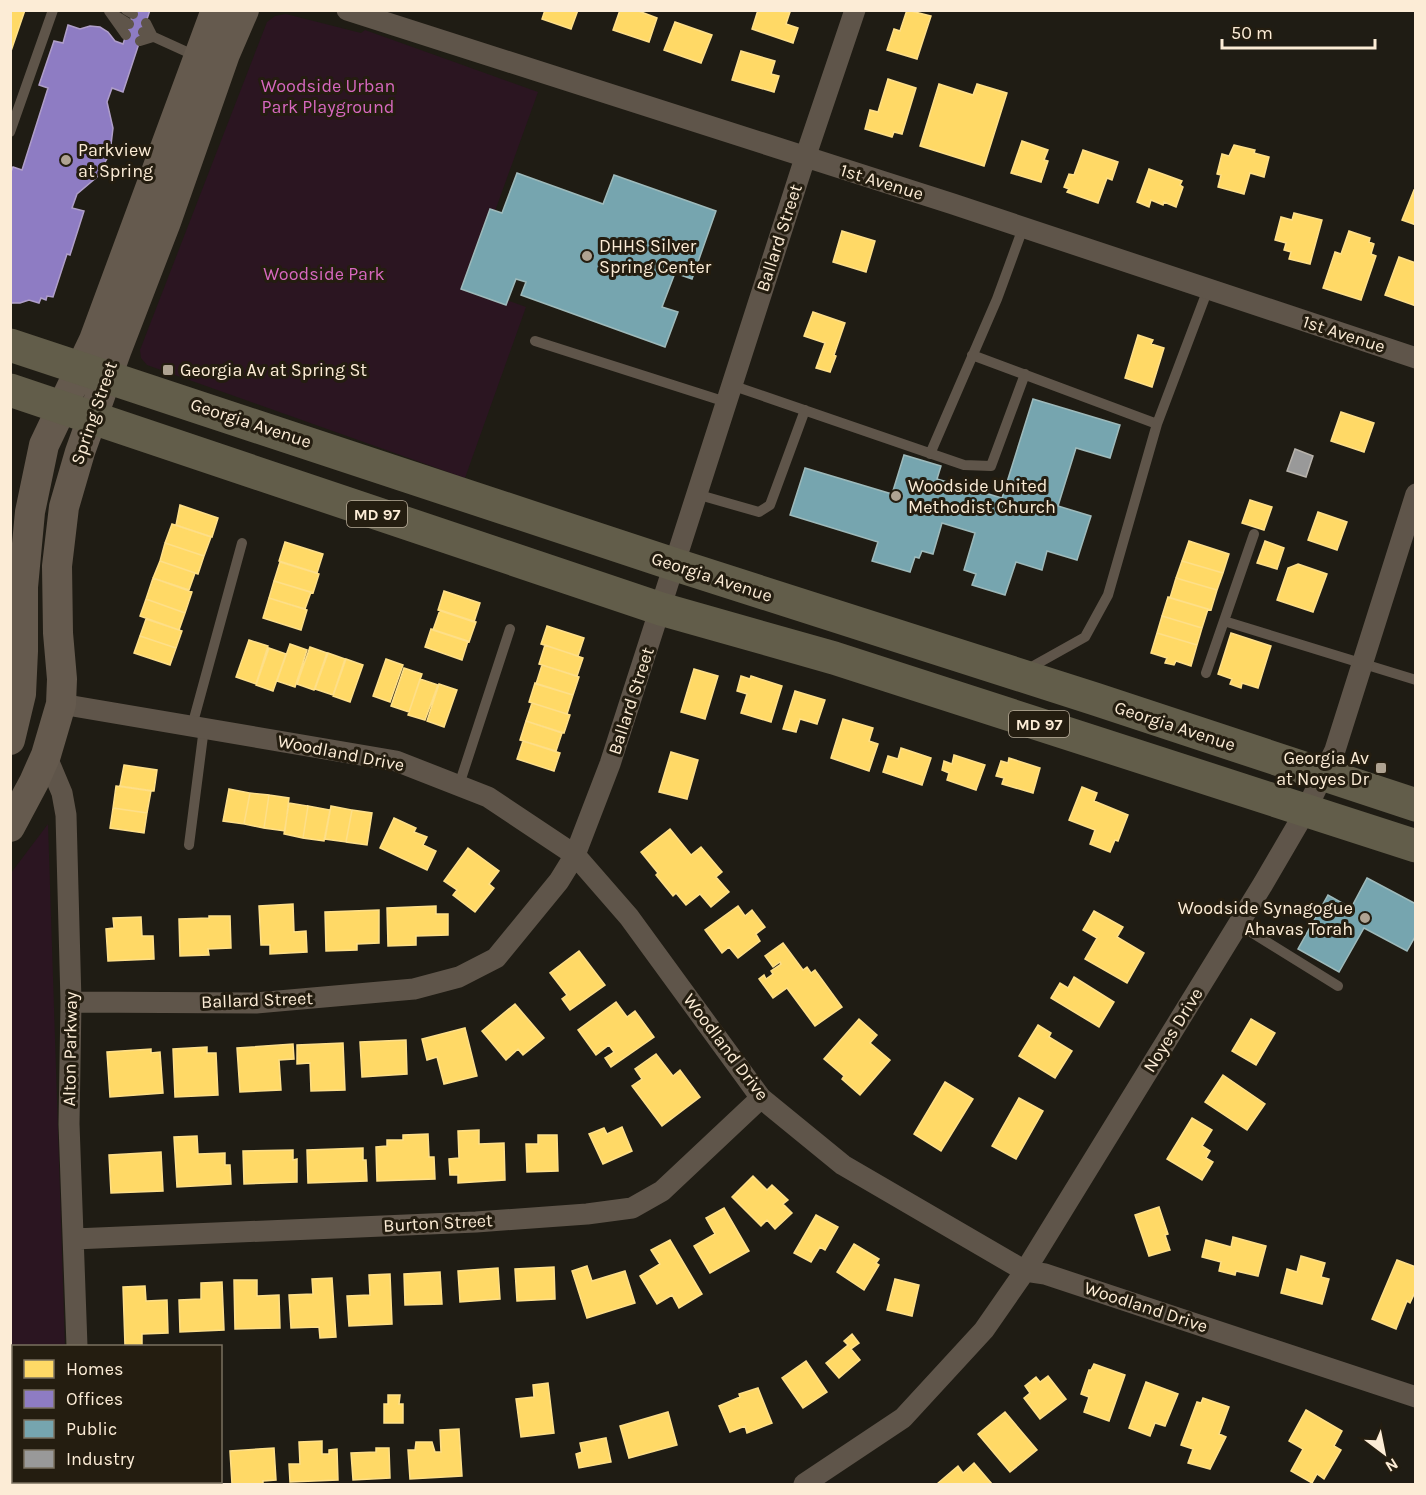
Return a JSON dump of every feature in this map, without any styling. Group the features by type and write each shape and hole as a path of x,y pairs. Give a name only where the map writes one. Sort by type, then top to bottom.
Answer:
{"main road":[{"name":"Spring Street","path":"95,372 98,330 216,10"},
{"name":"Spring Street","path":"10,827 46,755 61,704 57,566 64,507 80,452 78,414 95,372 166,222 225,54 244,10"},
{"name":"Georgia Avenue","path":"10,345 1416,805"},
{"name":"MD 97","path":"10,390 661,609 834,658 1416,846"},
{"name":"Spring Street","path":"10,740 21,694 23,587 30,512 44,445 78,414"}],"street":[{"name":"1st Avenue","path":"347,10 1023,228 1416,358"},
{"name":"Ballard Street","path":"71,1002 256,1004 414,989 459,976 496,958 559,881 575,855 610,764 805,158 855,10"},
{"name":"Noyes Drive","path":"804,1485 903,1418 984,1330 1025,1270 1305,812 1335,750 1416,494"},
{"name":"Woodland Drive","path":"61,704 396,761 488,796 575,855 629,917 761,1098 843,1165 1025,1270 1045,1274 1416,1397"},
{"name":"Alton Parkway","path":"46,755 62,793 66,815 71,1002 69,1124 77,1345"},
{"name":"Burton Street","path":"74,1239 476,1222 587,1214 632,1208 662,1191 761,1098"}],"lane":[{"path":"10,132 52,10"},
{"path":"108,11 129,21"},
{"path":"146,33 198,57"},
{"path":"930,454 997,299 1023,228"},
{"path":"1018,675 1085,637 1108,595 1157,424 1208,289"},
{"path":"534,341 729,394 805,410 964,465 991,466 1025,374"},
{"path":"972,355 1157,424"},
{"path":"696,494 759,512 770,505 805,410"},
{"path":"1206,673 1254,534"},
{"path":"189,845 198,727 242,543"},
{"path":"1224,621 1416,680"},
{"path":"459,785 510,629"},
{"path":"1238,924 1338,986"}],"green space":[{"name":"Woodside Park","path":"286,14 361,33 365,30 538,92 468,286 526,307 465,478 147,365 141,358 140,350 267,22 275,16"},
{"path":"48,824 65,1345 12,1345 12,1360 11,1360 11,873"}],"building: Homes":[{"path":"10,10 25,10 10,54"},
{"path":"545,10 578,10 571,29 542,19"},
{"path":"620,10 636,10 657,18 649,42 613,30"},
{"path":"758,10 790,12 786,24 798,28 793,43 752,29"},
{"path":"907,10 931,16 917,59 887,50 894,29 900,31"},
{"path":"675,22 712,35 701,63 664,50"},
{"path":"741,51 775,61 771,74 779,76 774,92 732,80"},
{"path":"888,79 916,88 902,134 894,132 892,137 865,129 870,110 878,112"},
{"path":"939,84 973,95 977,84 1007,93 984,166 920,146"},
{"path":"1022,141 1048,150 1044,160 1048,161 1041,182 1011,173"},
{"path":"1234,145 1255,150 1254,153 1269,157 1264,177 1250,173 1244,194 1218,187 1221,175 1217,174 1222,154 1229,156"},
{"path":"1083,150 1118,162 1112,180 1107,178 1098,203 1067,192 1069,189 1064,187 1069,174 1074,175"},
{"path":"1149,169 1182,181 1180,185 1183,187 1176,207 1151,200 1149,207 1137,202"},
{"path":"1414,190 1416,191 1416,225 1402,220"},
{"path":"1294,213 1322,220 1310,264 1289,259 1291,252 1284,250 1286,243 1275,240 1281,217 1292,220"},
{"path":"842,231 875,241 866,272 833,262"},
{"path":"1349,231 1370,238 1369,242 1374,244 1371,254 1376,256 1361,300 1323,288 1335,252 1341,254"},
{"path":"1399,257 1416,263 1416,306 1385,295"},
{"path":"813,312 845,323 830,372 816,368 825,343 804,336"},
{"path":"1138,335 1153,340 1151,344 1164,348 1152,387 1125,378"},
{"path":"1341,412 1374,423 1364,452 1331,441"},
{"path":"1250,500 1272,507 1264,530 1242,523"},
{"path":"180,505 218,518 212,537 176,525"},
{"path":"1318,512 1347,522 1337,550 1308,540"},
{"path":"172,524 211,537 204,556 165,543"},
{"path":"1189,541 1229,554 1223,573 1182,561"},
{"path":"1265,541 1284,548 1277,569 1257,563"},
{"path":"285,542 323,554 317,573 279,561"},
{"path":"165,543 204,556 198,574 160,561"},
{"path":"160,561 195,573 189,590 153,578"},
{"path":"1182,561 1223,573 1217,590 1176,578"},
{"path":"280,562 319,574 313,593 274,581"},
{"path":"1298,564 1327,574 1313,612 1277,600 1288,568"},
{"path":"153,578 192,592 185,613 146,599"},
{"path":"1176,578 1217,590 1211,610 1170,598"},
{"path":"274,581 311,592 305,609 269,598"},
{"path":"444,591 480,603 474,622 438,610"},
{"path":"1168,597 1208,609 1202,628 1162,616"},
{"path":"269,598 307,610 301,630 263,618"},
{"path":"146,599 185,613 179,630 140,616"},
{"path":"440,610 476,622 469,642 433,630"},
{"path":"1162,616 1202,628 1197,645 1157,633"},
{"path":"146,619 182,631 176,648 140,636"},
{"path":"547,626 584,638 578,656 541,644"},
{"path":"431,629 468,641 462,660 425,647"},
{"path":"1157,633 1197,645 1191,666 1176,661 1174,665 1165,663 1167,658 1151,653"},
{"path":"1231,633 1271,646 1258,688 1242,683 1241,688 1230,684 1232,679 1218,674"},
{"path":"140,636 176,648 170,665 134,653"},
{"path":"249,640 268,646 256,684 236,677"},
{"path":"290,644 307,650 295,687 277,681"},
{"path":"545,645 583,658 577,676 539,664"},
{"path":"310,647 327,653 314,690 297,684"},
{"path":"269,648 286,654 273,691 256,685"},
{"path":"328,653 345,659 333,695 315,689"},
{"path":"346,659 363,665 350,702 333,696"},
{"path":"386,659 403,665 390,702 373,696"},
{"path":"542,665 579,677 573,695 536,684"},
{"path":"404,668 422,674 409,712 391,706"},
{"path":"694,669 718,676 705,719 681,712"},
{"path":"741,676 750,679 751,676 782,686 771,722 741,713 747,694 737,691"},
{"path":"420,679 438,685 425,720 408,715"},
{"path":"535,683 573,695 567,714 529,702"},
{"path":"439,684 457,690 444,727 427,721"},
{"path":"795,691 825,700 817,724 800,719 796,732 783,729"},
{"path":"532,703 570,715 564,733 526,721"},
{"path":"843,719 873,728 869,741 878,744 869,771 831,758"},
{"path":"526,721 562,733 556,751 520,740"},
{"path":"523,741 560,753 554,771 517,759"},
{"path":"901,748 931,758 922,785 883,772 888,756 898,759"},
{"path":"671,752 698,760 687,799 659,792"},
{"path":"954,755 985,765 976,790 947,780 949,773 942,770 944,761 952,764"},
{"path":"1009,758 1040,768 1033,793 1002,784 1004,778 996,776 1001,761 1008,763"},
{"path":"124,765 157,770 154,791 120,786"},
{"path":"116,786 151,791 147,813 113,808"},
{"path":"1082,787 1097,793 1094,801 1128,815 1118,841 1115,840 1110,852 1090,844 1095,830 1069,820"},
{"path":"229,789 250,793 244,824 223,821"},
{"path":"250,793 269,795 264,828 244,824"},
{"path":"269,795 289,798 285,831 264,828"},
{"path":"289,803 308,806 303,838 284,834"},
{"path":"308,806 330,810 324,841 303,838"},
{"path":"331,806 352,810 346,842 325,839"},
{"path":"113,808 147,813 144,833 110,828"},
{"path":"352,810 372,813 367,845 346,842"},
{"path":"394,818 416,828 414,832 427,837 423,845 436,851 427,870 380,848"},
{"path":"670,829 691,855 701,847 722,872 716,877 729,892 711,907 700,894 686,905 676,893 673,896 641,852"},
{"path":"468,848 499,871 489,884 494,888 475,912 453,895 457,890 444,881"},
{"path":"293,904 294,932 306,931 307,952 270,954 270,945 261,945 259,906"},
{"path":"436,906 436,914 448,914 448,935 416,936 416,945 388,946 387,908"},
{"path":"738,906 745,916 752,910 765,927 756,934 760,941 738,958 729,947 722,953 705,930"},
{"path":"379,910 379,943 357,944 357,950 326,951 325,912"},
{"path":"1094,911 1123,927 1117,937 1144,953 1127,983 1085,959 1097,938 1083,930"},
{"path":"209,916 230,916 231,948 208,949 209,955 180,956 179,919 209,918"},
{"path":"141,917 142,936 153,936 154,959 108,961 106,929 114,928 113,918"},
{"path":"783,943 803,970 807,967 811,973 815,970 842,1007 815,1026 787,988 773,998 759,979 764,975 766,979 773,974 771,971 781,964 780,962 773,967 765,956"},
{"path":"579,951 605,985 570,1010 562,999 567,995 550,973"},
{"path":"1074,977 1114,1002 1099,1027 1051,998 1060,983 1068,988"},
{"path":"616,1002 627,1017 635,1011 654,1037 611,1067 605,1058 614,1052 609,1045 596,1055 578,1030"},
{"path":"515,1004 544,1038 523,1055 518,1049 506,1060 482,1031"},
{"path":"859,1019 877,1035 870,1043 890,1060 860,1095 842,1079 844,1076 824,1059"},
{"path":"1251,1019 1275,1033 1256,1065 1232,1051"},
{"path":"1038,1025 1051,1033 1049,1037 1072,1051 1055,1078 1019,1056"},
{"path":"465,1028 477,1076 444,1084 437,1057 427,1060 422,1039"},
{"path":"406,1040 407,1074 362,1077 360,1042"},
{"path":"343,1043 345,1090 311,1091 310,1063 297,1064 297,1045"},
{"path":"293,1044 294,1059 279,1060 281,1090 240,1092 237,1048"},
{"path":"207,1047 207,1053 216,1053 218,1095 175,1097 173,1049"},
{"path":"151,1049 151,1053 160,1052 163,1093 110,1097 107,1052"},
{"path":"656,1054 673,1076 680,1070 700,1097 662,1126 632,1086 642,1079 635,1069"},
{"path":"1223,1075 1265,1104 1247,1130 1205,1102"},
{"path":"945,1082 973,1099 941,1151 914,1134"},
{"path":"1019,1098 1043,1111 1016,1159 992,1146"},
{"path":"1192,1118 1212,1130 1202,1146 1210,1151 1206,1158 1213,1162 1202,1180 1167,1159"},
{"path":"622,1127 632,1151 603,1164 589,1134 604,1128 607,1134"},
{"path":"479,1130 479,1144 504,1143 505,1180 458,1183 458,1175 450,1175 449,1159 459,1158 458,1131"},
{"path":"428,1134 429,1157 434,1157 435,1179 377,1181 376,1147 387,1146 387,1140 403,1140 403,1135"},
{"path":"538,1135 557,1135 558,1171 527,1172 526,1144 538,1144"},
{"path":"197,1136 198,1154 225,1153 225,1165 230,1165 231,1184 177,1187 174,1137"},
{"path":"363,1148 367,1181 308,1183 307,1150"},
{"path":"293,1150 293,1160 297,1159 297,1182 244,1184 243,1151"},
{"path":"161,1152 163,1191 111,1193 109,1155"},
{"path":"753,1176 767,1190 772,1185 788,1200 783,1204 792,1213 775,1229 767,1220 761,1226 732,1197"},
{"path":"1159,1207 1168,1234 1165,1235 1170,1250 1149,1256 1135,1215"},
{"path":"724,1208 749,1251 710,1273 694,1246 715,1234 706,1218"},
{"path":"816,1215 838,1227 825,1250 820,1247 811,1262 794,1253"},
{"path":"1233,1237 1266,1246 1258,1276 1236,1271 1235,1275 1219,1271 1221,1262 1202,1257 1206,1240 1231,1247"},
{"path":"670,1240 702,1294 679,1308 672,1295 657,1304 640,1276 660,1264 651,1250"},
{"path":"854,1244 879,1259 876,1263 879,1265 864,1290 837,1272"},
{"path":"1301,1256 1325,1263 1321,1277 1329,1279 1322,1304 1281,1293 1287,1269 1297,1272"},
{"path":"1397,1260 1416,1267 1416,1290 1410,1303 1407,1301 1396,1329 1372,1319"},
{"path":"587,1266 592,1281 625,1271 635,1303 587,1318 572,1271"},
{"path":"554,1267 555,1299 517,1301 515,1269"},
{"path":"498,1268 500,1299 460,1302 458,1271"},
{"path":"440,1272 442,1304 405,1305 404,1274"},
{"path":"390,1274 392,1324 349,1326 347,1296 370,1295 369,1275"},
{"path":"332,1278 336,1337 320,1338 319,1327 291,1328 289,1295 313,1294 312,1279"},
{"path":"895,1279 919,1285 912,1316 887,1310"},
{"path":"234,1280 257,1280 257,1296 279,1295 280,1328 235,1329"},
{"path":"222,1282 224,1330 180,1332 179,1300 201,1299 201,1283"},
{"path":"145,1286 146,1301 167,1300 168,1333 142,1334 142,1345 125,1345 123,1287"},
{"path":"852,1334 859,1343 851,1349 860,1360 839,1378 826,1363 848,1345 844,1341"},
{"path":"806,1361 827,1392 803,1408 782,1378"},
{"path":"1094,1364 1125,1375 1109,1421 1084,1412 1089,1397 1081,1394 1089,1370"},
{"path":"1048,1376 1066,1399 1040,1419 1024,1398 1030,1393 1025,1386 1036,1377 1040,1382"},
{"path":"1146,1382 1178,1394 1165,1426 1155,1423 1150,1436 1129,1428"},
{"path":"548,1383 554,1433 521,1437 516,1399 534,1397 533,1385"},
{"path":"758,1388 772,1423 747,1433 745,1426 730,1432 719,1406 740,1397 739,1394"},
{"path":"388,1395 400,1395 399,1404 403,1404 403,1423 384,1423 384,1404 388,1404"},
{"path":"1203,1398 1229,1407 1219,1434 1226,1437 1210,1469 1188,1463 1193,1449 1181,1445 1197,1402 1201,1403"},
{"path":"1306,1410 1342,1431 1334,1446 1341,1450 1324,1479 1317,1474 1312,1483 1291,1471 1303,1449 1289,1441"},
{"path":"668,1412 677,1445 629,1458 620,1426"},
{"path":"1005,1412 1037,1450 1010,1472 978,1434"},
{"path":"459,1429 462,1476 410,1479 408,1450 415,1450 416,1442 432,1442 435,1452 441,1452 440,1430"},
{"path":"606,1438 611,1462 579,1468 576,1454 582,1452 580,1443"},
{"path":"322,1441 322,1454 329,1454 329,1450 337,1449 338,1480 290,1482 289,1464 300,1464 299,1442"},
{"path":"274,1448 276,1480 263,1481 263,1484 232,1484 230,1451"},
{"path":"376,1448 389,1448 390,1478 353,1480 351,1453 376,1452"},
{"path":"974,1463 992,1484 937,1484 958,1466 963,1473"},
{"path":"142,1483 208,1483 208,1484"}],"building: Offices":[{"name":"Parkview at Spring","path":"134,10 150,10 123,92 112,88 107,102 113,128 110,153 97,177 77,194 72,208 84,211 53,297 47,296 46,300 41,298 39,303 29,300 10,303 10,174 13,167 22,170 48,88 39,85 54,41 63,43 68,25 80,29 90,26 100,27 108,32 115,41 123,44"}],"building: Public":[{"name":"DHHS Silver Spring Center","path":"517,173 603,204 614,175 716,211 692,279 675,273 662,307 678,312 665,347 521,295 526,282 516,279 506,305 461,289 490,209 502,213"},
{"name":"Woodside United Methodist Church","path":"1033,399 1120,425 1110,458 1076,448 1058,506 1091,516 1077,560 1047,551 1042,570 1016,562 1005,595 972,585 976,574 964,570 975,533 942,523 933,554 922,551 919,558 915,557 910,572 872,561 878,542 790,515 805,468 892,494 904,455 941,466 937,479 1002,498"},
{"name":"Woodside Synagogue Ahavas Torah","path":"1367,878 1416,904 1416,935 1407,951 1364,928 1339,972 1298,949 1328,895 1351,908"}],"building: Industry":[{"path":"1295,449 1313,456 1306,477 1287,471"}],"place":[{"name":"Parkview at Spring","path":"66,160"},
{"name":"DHHS Silver Spring Center","path":"587,256"},
{"name":"Georgia Av at Spring St","path":"168,370"},
{"name":"Woodside United Methodist Church","path":"896,496"},
{"name":"Georgia Av at Noyes Dr","path":"1381,768"},
{"name":"Woodside Synagogue Ahavas Torah","path":"1365,918"}],"park label":[{"name":"Woodside Urban Park Playground","path":"328,96"}]}
